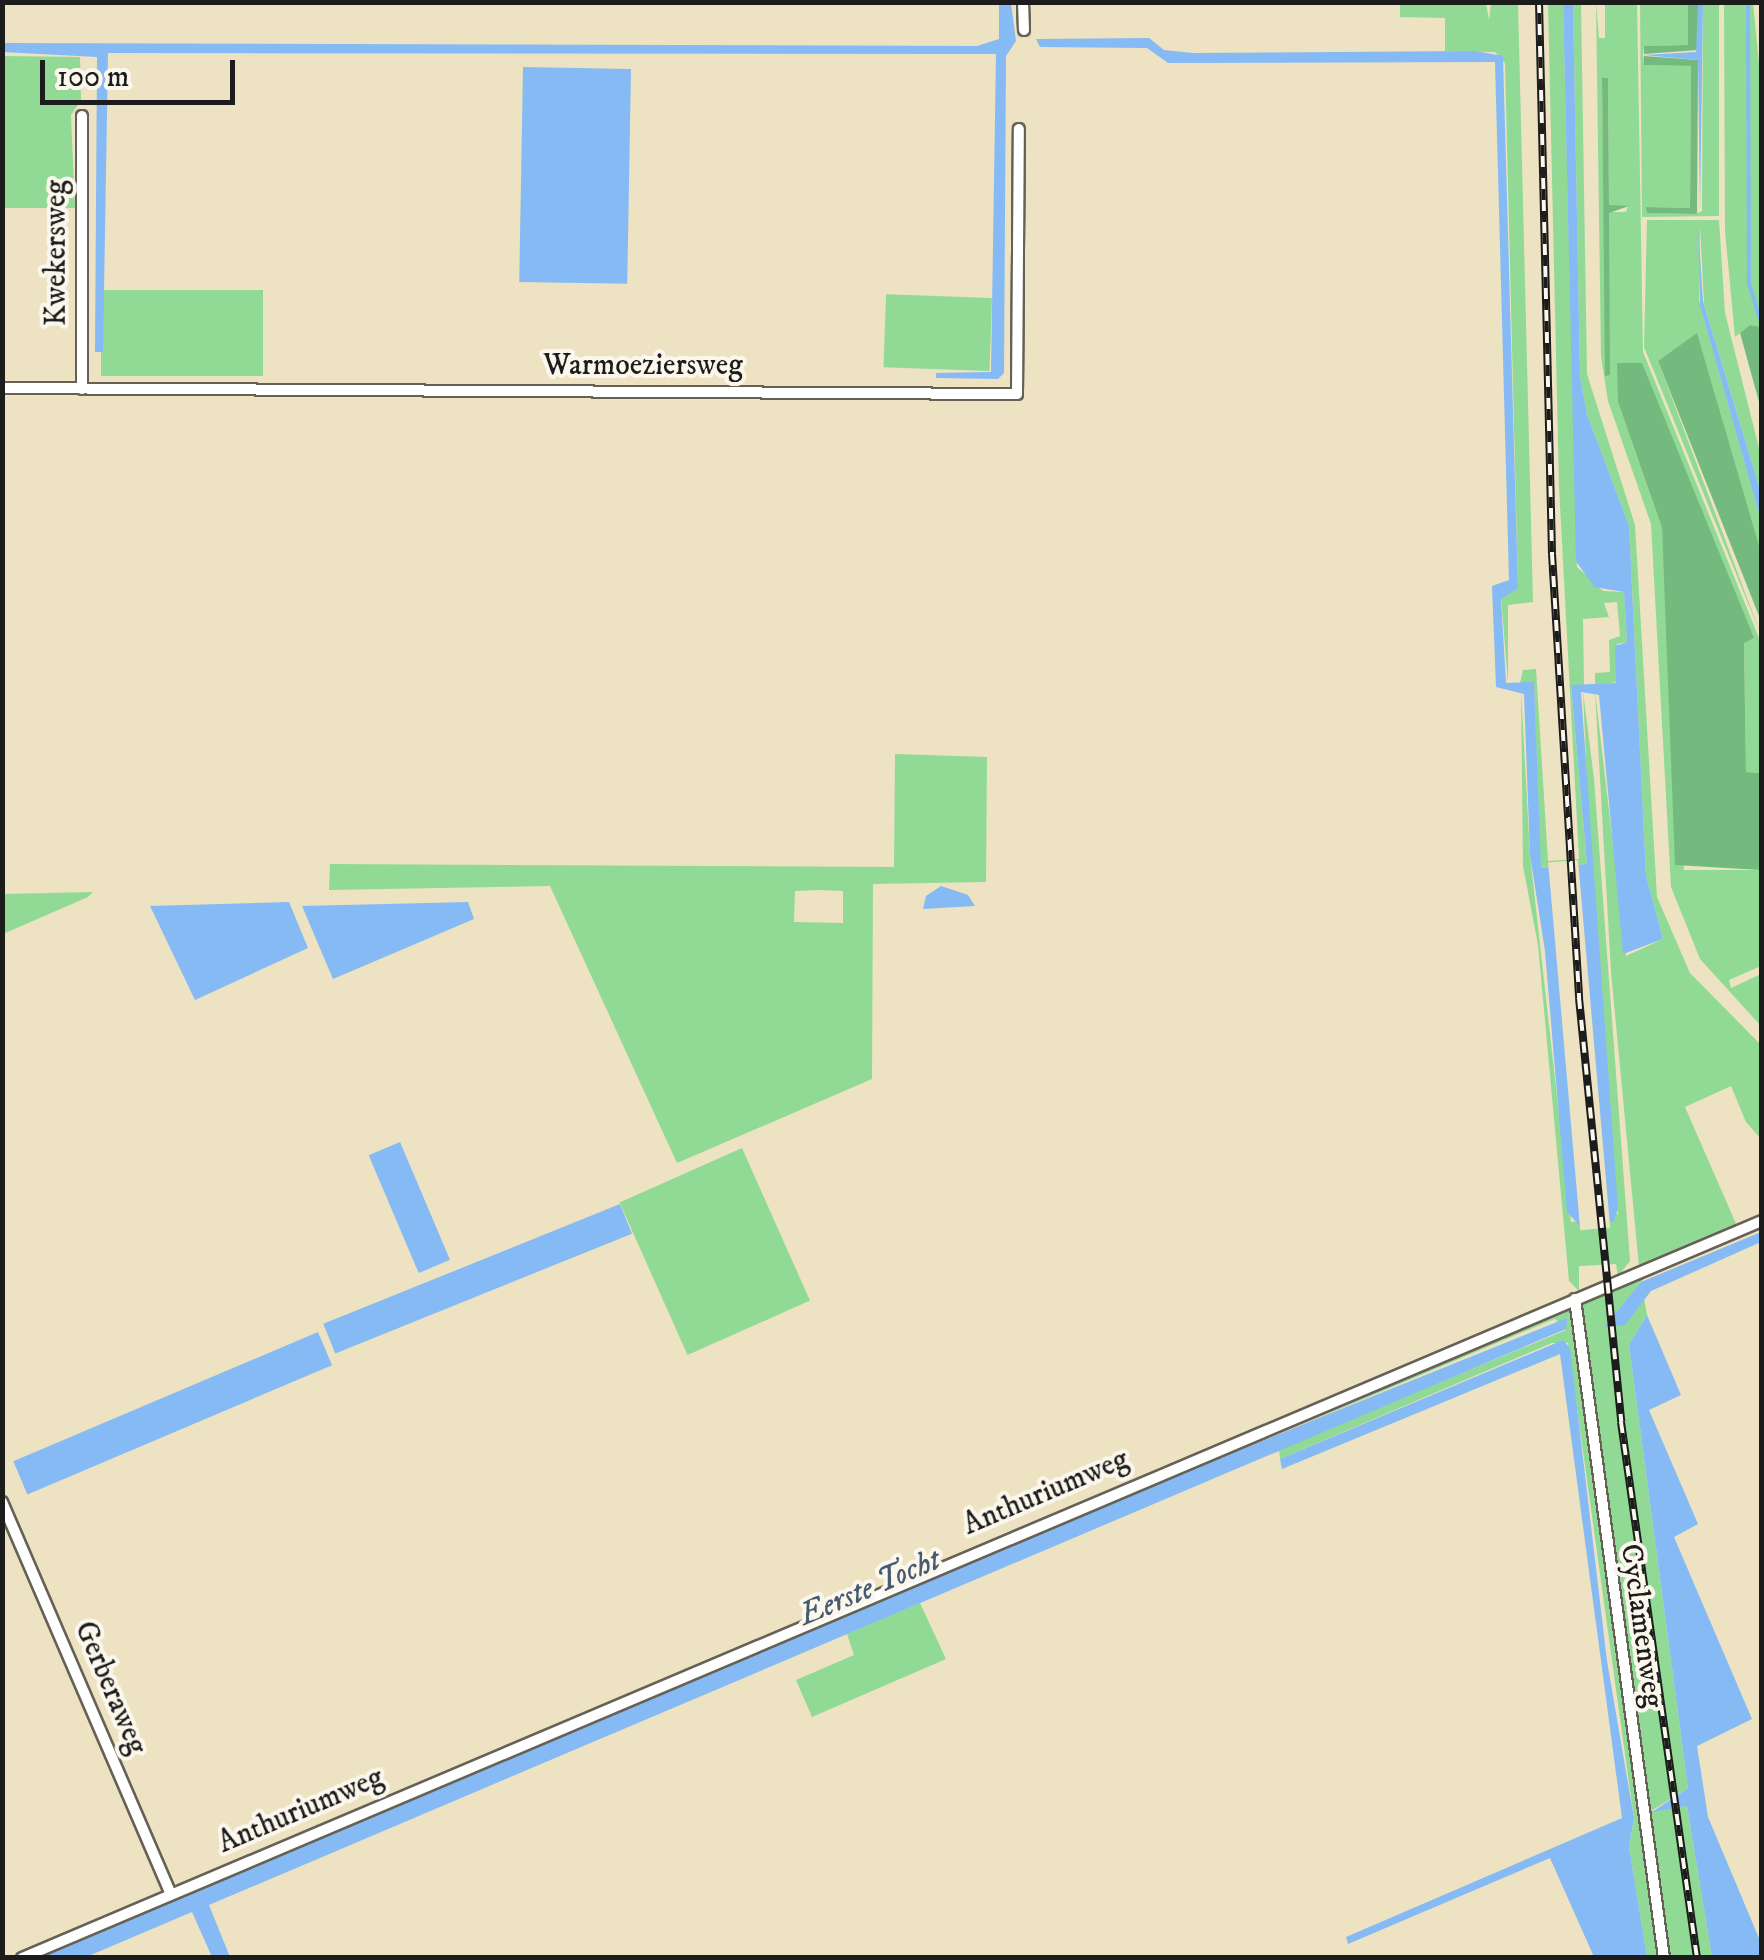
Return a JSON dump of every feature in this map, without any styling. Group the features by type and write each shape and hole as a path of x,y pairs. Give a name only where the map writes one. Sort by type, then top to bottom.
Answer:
{"street":[{"path":"1024,2 1024,30"},
{"name":"Kwekersweg","path":"82,116 82,389"},
{"name":"Warmoeziersweg","path":"2,388 1018,394 1019,128"},
{"name":"Anthuriumweg","path":"22,1958 1762,1221"},
{"name":"Cyclamenweg","path":"1575,1299 1664,1958"},
{"name":"Gerberaweg","path":"2,1502 171,1894"}],"green space":[{"path":"1400,3 1486,3 1489,20 1491,3 1518,3 1533,602 1508,605 1508,684 1501,596 1518,588 1505,63 1495,52 1445,51 1445,18 1400,17"},
{"path":"1548,3 1563,3 1577,567 1603,591 1624,592 1627,642 1617,644 1618,682 1595,685 1595,673 1610,672 1609,640 1620,636 1617,602 1604,603 1609,617 1583,619 1584,685 1571,686 1587,864 1540,868 1534,683 1520,683 1523,670 1536,669 1548,861 1579,859 1559,487"},
{"path":"1573,3 1581,3 1587,374 1635,525 1657,897 1690,973 1761,1045 1761,1139 1746,1122 1731,1086 1685,1107 1737,1226 1639,1267 1611,972 1595,691 1626,956 1663,939 1646,875 1629,526 1587,414 1580,376"},
{"path":"1596,3 1599,38 1605,38 1605,3 1637,3 1643,352 1761,643 1761,773 1746,772 1744,642 1754,638 1618,402 1662,528 1684,870 1761,870 1761,966 1729,980 1731,988 1761,974 1761,1026 1700,959 1671,887 1651,524 1608,401 1601,357","holes":["1602,78 1608,78 1609,206 1628,206 1626,212 1609,212 1606,376"]},
{"path":"1640,3 1688,3 1688,45 1644,46 1643,55 1645,65 1691,66 1690,208 1647,207 1647,213 1696,214 1702,211 1703,3 1719,3 1719,216 1642,217"},
{"path":"1688,3 1698,3 1698,50 1644,54 1644,46 1688,45"},
{"path":"1724,3 1753,3 1762,93 1761,327 1750,325 1735,337 1725,231"},
{"path":"3,56 80,57 81,100 71,115 75,208 3,208"},
{"path":"1644,56 1698,60 1697,214 1647,213 1646,207 1690,208 1691,66 1644,65"},
{"path":"1602,78 1608,78 1609,205 1629,206 1609,213 1610,375 1605,376"},
{"path":"1647,220 1719,220 1725,313 1761,456 1761,493 1704,304 1700,226 1699,300 1761,521 1761,552 1697,334 1658,361 1761,635 1644,347"},
{"path":"101,290 263,290 263,376 101,376"},
{"path":"886,294 992,298 989,371 884,367"},
{"path":"1750,325 1761,327 1761,409 1740,333"},
{"path":"1697,333 1761,552 1761,621 1658,361"},
{"path":"1617,363 1642,363 1754,638 1744,643 1746,772 1761,773 1761,870 1675,865 1662,528 1618,402"},
{"path":"1521,691 1530,855 1571,1222 1618,1214 1594,941 1583,691 1594,779 1630,1261 1618,1276 1616,1264 1579,1266 1579,1291 1569,1281 1538,945 1523,866"},
{"path":"895,754 987,757 986,882 873,884 872,1079 677,1163 550,886 329,890 330,864 894,867","holes":["795,891 843,891 843,923 794,922"]},
{"path":"93,892 88,897 3,934 3,894"},
{"path":"742,1148 810,1301 688,1355 620,1203"},
{"path":"1647,1275 1604,1327 1625,1324 1644,1298 1647,1315 1629,1345 1688,1788 1651,1811 1687,1806 1712,1957 1647,1957 1629,1847 1634,1819 1568,1343 1552,1343 1280,1459 1279,1449 1566,1330 1555,1319 1278,1435"},
{"path":"920,1603 946,1659 812,1717 796,1680 854,1655 847,1634"}],"water":[{"path":"999,3 1011,3 1016,41 1006,56 1004,373 998,379 936,378 936,373 991,372 996,54 108,53 103,352 95,352 97,57 3,52 3,43 977,46 999,39"},
{"path":"1563,3 1573,3 1580,376 1587,414 1629,526 1646,875 1663,939 1623,954 1599,695 1581,692 1618,1209 1614,1221 1580,1226 1567,1212 1545,951 1530,855 1524,694 1496,687 1492,586 1509,580 1495,62 1168,63 1147,48 1040,47 1036,39 1149,38 1164,50 1193,53 1475,51 1503,56 1518,588 1501,599 1506,683 1534,682 1541,868 1587,864 1571,685 1616,683 1615,646 1627,642 1624,592 1594,587 1576,561"},
{"path":"1698,3 1703,3 1700,211 1698,60 1643,55 1696,52"},
{"path":"523,67 631,69 627,284 519,282"},
{"path":"1698,227 1703,301 1761,493 1761,521 1700,305"},
{"path":"941,886 968,895 975,906 923,909 926,896"},
{"path":"289,902 308,948 195,1000 150,906"},
{"path":"468,902 474,919 333,979 302,906"},
{"path":"400,1142 450,1260 419,1273 369,1155"},
{"path":"620,1204 632,1234 335,1354 323,1324"},
{"path":"1761,1232 1761,1242 1651,1291 1625,1325 1604,1327 1641,1282"},
{"path":"1647,1315 1681,1395 1649,1410 1698,1524 1674,1537 1752,1719 1697,1746 1708,1817 1761,1943 1761,1957 1712,1957 1687,1806 1652,1812 1688,1788 1629,1345"},
{"path":"1567,1318 1566,1329 209,1905 230,1957 212,1957 192,1912 86,1957 43,1957 1230,1454"},
{"path":"318,1332 332,1365 27,1494 13,1461"},
{"path":"1563,1340 1570,1348 1607,1661 1634,1818 1629,1847 1647,1957 1594,1957 1550,1858 1348,1944 1346,1937 1622,1818 1560,1354 1282,1469 1280,1459"}],"pier":[{"path":"1578,860 1610,1228 1580,1230 1548,863"}],"waterway":[{"path":"1748,2 1749,284 1762,325"}],"railway":[{"path":"1539,2 1552,554 1579,998 1621,1422 1697,1958"}],"water label":[{"name":"Eerste Tocht","path":"870,1588"}]}
